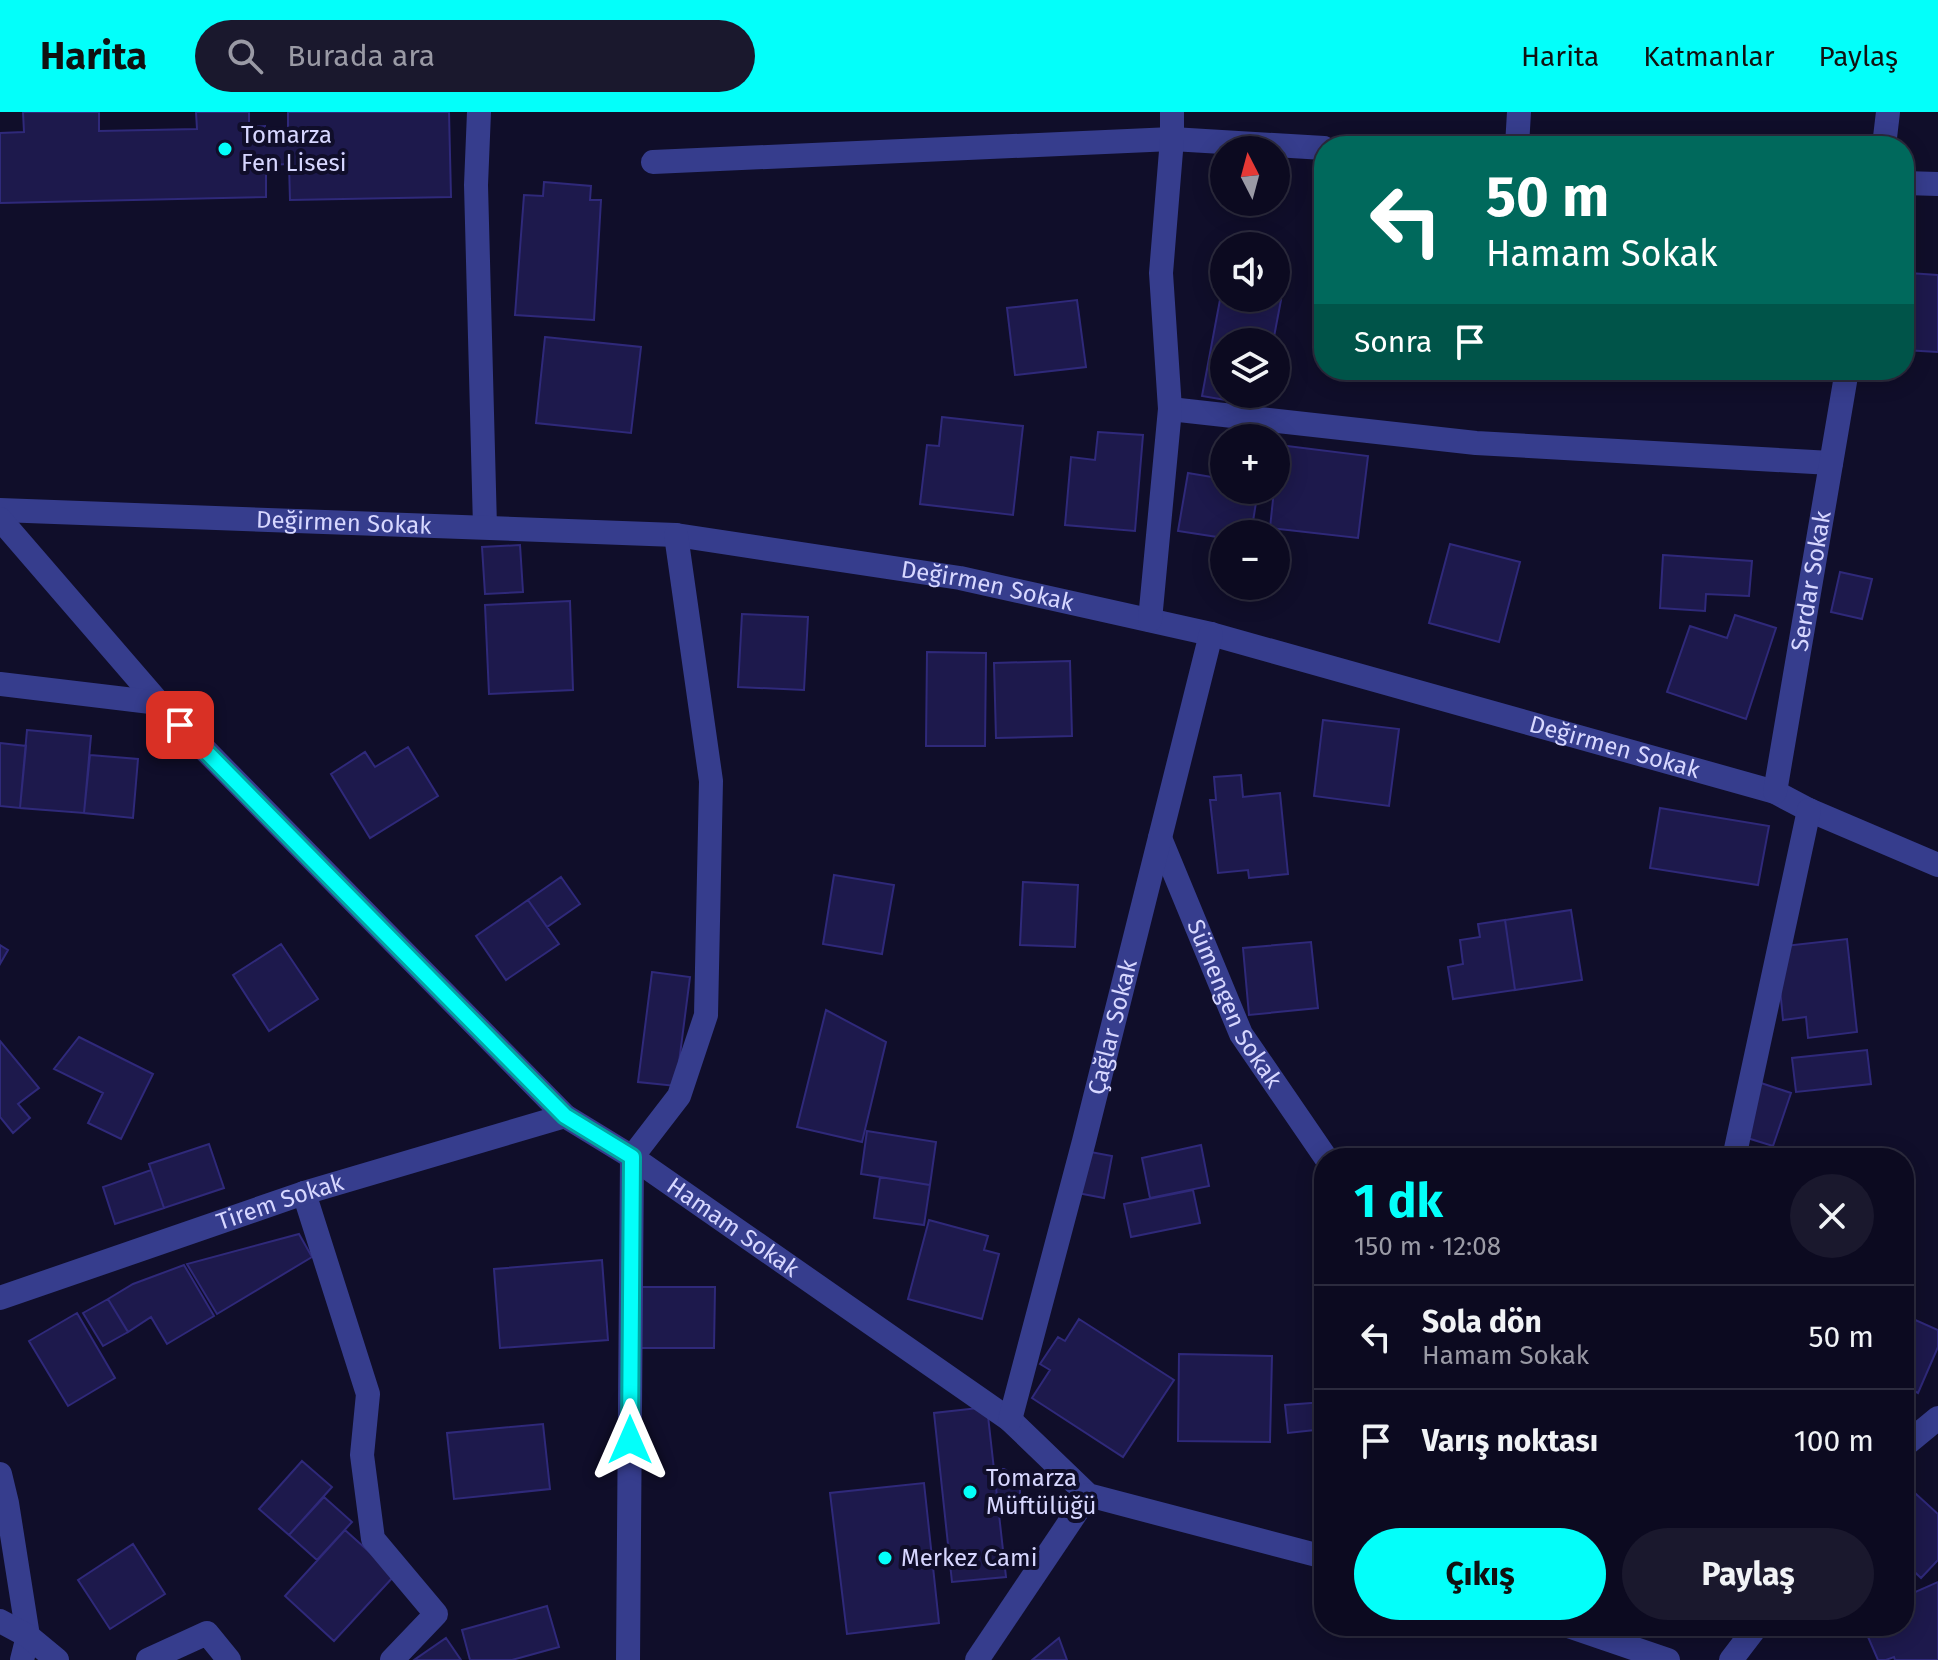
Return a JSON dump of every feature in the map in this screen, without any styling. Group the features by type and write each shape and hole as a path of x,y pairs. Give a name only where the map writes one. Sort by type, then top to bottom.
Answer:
{"street":[{"path":"479,112 476,185 485,527"},
{"path":"1150,620 1170,409 1161,273 1172,112"},
{"path":"1518,136 1519,112"},
{"path":"1885,136 1888,112"},
{"path":"653,162 1172,139 1314,147"},
{"path":"1914,183 1938,184"},
{"name":"Serdar Sokak","path":"1775,792 1845,380"},
{"path":"1170,409 1476,443 1831,463"},
{"name":"Değirmen Sokak","path":"0,510 676,535 960,578 1211,634 1775,792 1809,810 1938,865"},
{"name":"Hamam Sokak","path":"0,519 159,703 565,1116 632,1157 1010,1420 1088,1495 1314,1554"},
{"path":"628,1660 632,1157 679,1096 706,1015 711,781 676,535"},
{"name":"Çağlar Sokak","path":"1010,1420 1084,1141 1211,634"},
{"path":"0,684 159,703"},
{"path":"1736,1148 1809,810"},
{"name":"Sümengen Sokak","path":"1160,838 1241,1034 1319,1148"},
{"name":"Tirem Sokak","path":"0,1298 304,1193 565,1116"},
{"path":"304,1193 368,1394 362,1455 373,1539 436,1614 392,1660"},
{"path":"1914,1438 1938,1418"},
{"path":"0,1474 28,1636 22,1660"},
{"path":"977,1660 1088,1495"},
{"path":"0,1621 28,1636 57,1660"},
{"path":"148,1660 207,1633 229,1660"},
{"path":"1597,1636 1668,1660"},
{"path":"1731,1660 1749,1636"}],"building":[{"name":"Tomarza Fen Lisesi","path":"23,112 99,112 99,131 197,129 196,112 249,112 249,127 265,126 265,133 288,132 288,112 449,112 451,197 290,200 289,164 266,165 266,197 0,203 0,133 24,132"},
{"path":"544,182 591,186 590,200 601,200 594,320 515,315 524,195 543,196"},
{"path":"1914,273 1938,275 1938,352 1914,351"},
{"path":"1077,300 1086,367 1015,375 1007,308"},
{"path":"1218,312 1279,312 1276,328 1215,328"},
{"path":"545,337 641,347 631,433 536,423"},
{"path":"1210,353 1210,397 1202,396"},
{"path":"942,417 1023,426 1013,515 920,504 927,445 939,446"},
{"path":"1098,432 1143,435 1135,531 1065,525 1071,457 1095,460"},
{"path":"1290,446 1368,456 1358,538 1290,530 1290,520 1271,520 1273,504 1290,504"},
{"path":"1188,473 1210,477 1210,504 1256,504 1253,520 1210,520 1210,536 1178,531"},
{"path":"1450,544 1520,562 1499,642 1429,623"},
{"path":"520,545 523,592 485,594 482,547"},
{"path":"1663,555 1752,561 1749,596 1706,594 1705,611 1660,608"},
{"path":"1840,572 1872,579 1862,619 1831,612"},
{"path":"570,601 573,690 489,694 485,605"},
{"path":"742,614 808,617 804,690 738,687"},
{"path":"1735,615 1776,628 1746,719 1667,692 1690,626 1727,638"},
{"path":"927,652 986,653 985,746 926,746"},
{"path":"1070,661 1072,736 996,738 994,663"},
{"path":"1323,720 1399,729 1389,806 1314,796"},
{"path":"27,730 91,736 84,813 20,808"},
{"path":"0,743 26,746 20,808 0,806"},
{"path":"408,747 438,796 370,838 331,774 365,752 375,767"},
{"path":"90,755 138,759 133,818 84,813"},
{"path":"1241,775 1243,797 1280,793 1288,874 1249,878 1248,870 1218,873 1210,800 1216,800 1214,777"},
{"path":"1660,808 1769,826 1758,885 1650,868"},
{"path":"834,875 894,885 882,954 823,944"},
{"path":"561,877 580,904 547,927 528,900"},
{"path":"1023,882 1078,885 1075,947 1020,945"},
{"path":"528,900 559,944 506,980 476,936"},
{"path":"1571,910 1582,980 1515,990 1505,920"},
{"path":"1505,920 1515,990 1453,999 1448,967 1463,964 1460,940 1480,937 1478,924"},
{"path":"1847,939 1857,1032 1808,1038 1806,1017 1783,1020 1776,947"},
{"path":"1311,942 1318,1008 1249,1015 1243,948"},
{"path":"281,944 318,999 269,1031 233,975"},
{"path":"0,945 8,950 0,964"},
{"path":"652,972 690,977 676,1086 638,1082"},
{"path":"826,1010 886,1042 862,1142 797,1127"},
{"path":"79,1037 153,1074 121,1139 88,1123 103,1093 54,1069"},
{"path":"0,1041 39,1088 18,1104 30,1118 13,1133 0,1117"},
{"path":"1867,1050 1871,1084 1796,1092 1792,1058"},
{"path":"1761,1083 1791,1093 1773,1146 1744,1137"},
{"path":"867,1131 936,1142 930,1185 861,1174"},
{"path":"209,1144 224,1188 164,1208 149,1164"},
{"path":"1201,1145 1209,1186 1150,1198 1142,1158"},
{"path":"1080,1150 1112,1156 1104,1198 1072,1192"},
{"path":"151,1170 164,1208 115,1224 103,1187"},
{"path":"880,1177 930,1185 924,1225 874,1218"},
{"path":"1193,1190 1200,1223 1131,1237 1124,1204"},
{"path":"929,1220 988,1236 984,1250 999,1254 982,1319 908,1299"},
{"path":"299,1234 312,1257 217,1314 187,1264"},
{"path":"602,1260 608,1340 500,1348 494,1269"},
{"path":"184,1265 214,1316 167,1344 151,1317 128,1332 108,1299 133,1284"},
{"path":"640,1287 715,1287 714,1348 640,1348"},
{"path":"108,1299 128,1332 103,1346 83,1313"},
{"path":"77,1313 115,1378 68,1406 29,1341"},
{"path":"1079,1319 1174,1380 1123,1457 1032,1398 1050,1370 1040,1364 1058,1337 1065,1341"},
{"path":"1914,1319 1938,1330 1938,1347 1918,1393 1914,1391"},
{"path":"1179,1354 1272,1356 1270,1442 1178,1441"},
{"path":"1314,1403 1314,1430 1288,1433 1285,1405"},
{"name":"Tomarza Müftülüğü","path":"987,1407 1006,1577 952,1582 934,1413"},
{"path":"543,1424 550,1489 454,1499 447,1433"},
{"path":"302,1461 332,1487 289,1535 259,1509"},
{"path":"994,1469 1011,1473 1020,1488 1018,1503 1013,1509 999,1515"},
{"name":"Merkez Cami","path":"924,1483 939,1623 847,1634 830,1493"},
{"path":"1914,1492 1938,1514 1938,1560 1921,1578 1914,1571"},
{"path":"324,1497 352,1522 317,1560 289,1535"},
{"path":"345,1530 395,1575 334,1641 285,1596"},
{"path":"133,1544 165,1594 110,1629 78,1580"},
{"path":"1938,1582 1938,1660 1895,1660 1894,1657 1878,1660 1868,1636 1914,1636 1914,1593"},
{"path":"547,1606 559,1647 512,1660 470,1660 462,1630"},
{"path":"446,1638 461,1660 414,1660"},
{"path":"1059,1638 1067,1660 1032,1660"}],"place":[{"name":"Tomarza Fen Lisesi","path":"225,149"},
{"name":"Tomarza Müftülüğü","path":"970,1492"},
{"name":"Merkez Cami","path":"885,1558"}],"route":[{"path":"180,725 565,1116 632,1157 630,1440"}]}
